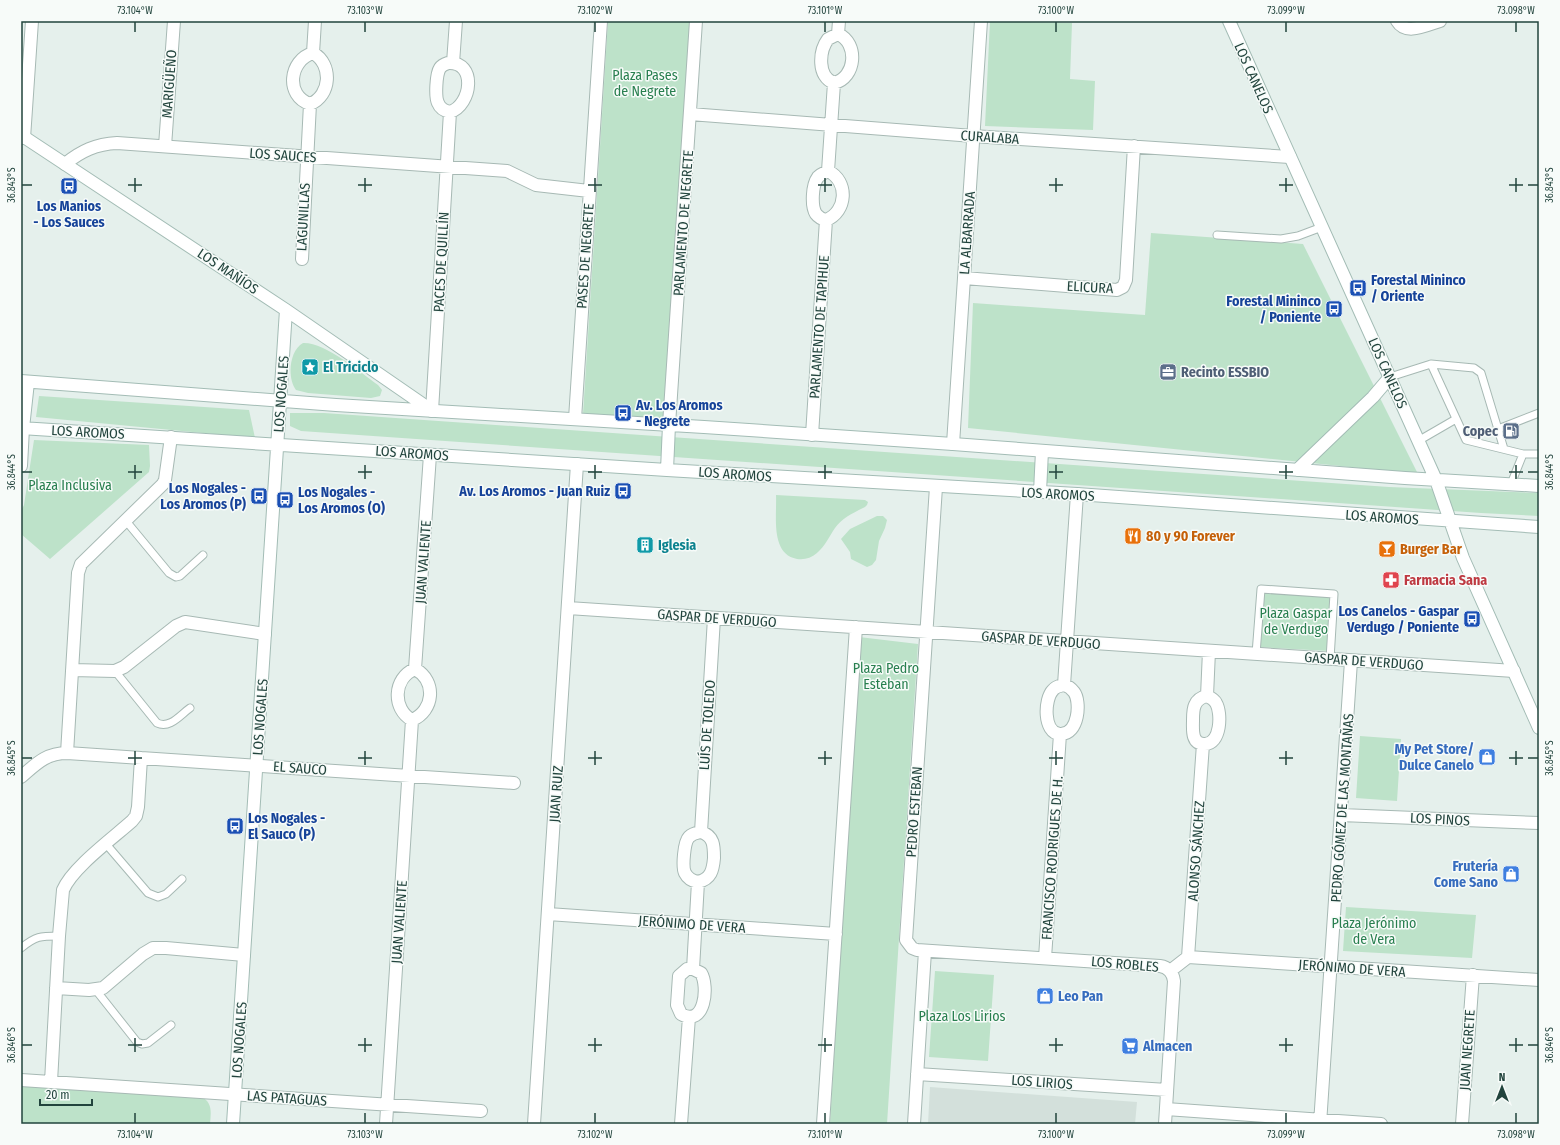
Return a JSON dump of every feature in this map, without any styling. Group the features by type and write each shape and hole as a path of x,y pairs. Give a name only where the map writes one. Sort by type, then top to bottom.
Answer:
{"street":[{"path":"23,137 32,21"},
{"name":"MARIGÜEÑO","path":"165,146 174,21"},
{"path":"313,53 315,21"},
{"path":"453,62 456,21"},
{"name":"PASES DE NEGRETE","path":"574,419 601,21"},
{"name":"PARLAMENTO DE NEGRETE","path":"667,470 696,21"},
{"path":"838,34 839,21"},
{"name":"LA ALBARRADA","path":"953,444 981,21"},
{"name":"LOS CANELOS","path":"1228,21 1436,480 1463,558 1538,722"},
{"path":"1400,25 1410,30 1440,21"},
{"path":"838,34 848,41 851,46 851,64 848,75 844,79 834,83 826,79 821,68 824,44 828,39 838,34"},
{"path":"313,53 318,56 325,65 326,86 320,98 310,104 304,102 296,95 294,73 301,59 313,53"},
{"path":"453,62 464,68 468,80 467,95 464,102 459,108 450,112 445,111 437,102 437,77 443,65 453,62"},
{"path":"828,171 834,83"},
{"name":"LAGUNILLAS","path":"302,259 306,156 310,104"},
{"name":"PACES DE QUILLÍN","path":"432,411 450,112"},
{"name":"CURALABA","path":"690,114 974,136 1290,157"},
{"name":"LOS MAÑÍOS","path":"23,137 286,310 432,411"},
{"name":"LOS SAUCES","path":"65,164 86,149 106,143 117,143 507,170 536,185 590,191"},
{"name":"ELICURA","path":"964,278 1117,290 1123,287 1126,280 1134,146"},
{"path":"828,171 834,174 842,183 842,197 840,210 835,216 826,220 816,214 813,205 814,183 816,179 828,171"},
{"name":"PARLAMENTO DE TAPIHUE","path":"812,435 826,220"},
{"name":"LOS NOGALES","path":"233,1124 286,310"},
{"path":"1297,470 1378,392 1390,377"},
{"path":"21,466 25,382 280,401 953,444 1436,480 1539,486"},
{"name":"LOS AROMOS","path":"22,428 936,487 1077,494 1539,527"},
{"path":"67,753 78,573 80,567 163,484 165,480 171,437"},
{"path":"1040,492 1042,451"},
{"name":"JUAN VALIENTE","path":"416,669 430,455"},
{"name":"JUAN RUIZ","path":"534,1124 577,464"},
{"name":"PEDRO ESTEBAN","path":"925,951 912,948 908,944 906,936 936,487"},
{"path":"1064,685 1077,494"},
{"name":"GASPAR DE VERDUGO","path":"568,608 1514,671"},
{"name":"LUÍS DE TOLEDO","path":"701,832 714,618"},
{"path":"72,670 115,671 124,667 176,626 185,622 265,634"},
{"path":"823,1124 856,627"},
{"path":"1207,696 1209,651"},
{"name":"PEDRO GÓMEZ DE LAS MONTAÑAS","path":"1320,1122 1352,661"},
{"path":"416,669 425,676 428,682 430,695 424,712 412,720 399,706 399,688 401,680 404,676 416,669"},
{"path":"1064,685 1073,691 1076,696 1076,722 1070,731 1066,734 1060,734 1052,731 1048,726 1048,700 1053,690 1064,685"},
{"path":"1207,696 1212,698 1218,707 1218,731 1214,740 1207,744 1203,744 1196,741 1193,735 1194,708 1197,702 1207,696"},
{"name":"JUAN VALIENTE","path":"386,1124 412,720"},
{"name":"FRANCISCO RODRIGUES DE H.","path":"1045,958 1060,734"},
{"name":"ALONSO SÁNCHEZ","path":"1188,957 1203,744"},
{"name":"EL SAUCO","path":"21,777 48,756 67,753 514,783"},
{"path":"51,1082 62,897 66,883 75,872 136,816 138,808 141,758"},
{"name":"LOS PINOS","path":"1341,815 1539,823"},
{"path":"701,832 709,836 714,846 713,869 707,878 698,882 689,878 684,870 685,845 690,836 694,833 701,832"},
{"path":"693,969 698,882"},
{"name":"JERÓNIMO DE VERA","path":"548,914 836,934"},
{"path":"56,988 103,988 143,954 153,948 244,955"},
{"path":"914,1124 925,951"},
{"name":"LOS ROBLES","path":"925,951 1160,966 1170,971 1174,977 1174,981 1165,1124"},
{"path":"1170,971 1188,957"},
{"name":"JERÓNIMO DE VERA","path":"1188,957 1539,980"},
{"path":"687,969 693,969 701,973 704,977 703,1005 698,1014 689,1017 681,1014 676,1005 678,981 682,972 687,969"},
{"name":"JUAN NEGRETE","path":"1462,1124 1472,975"},
{"path":"681,1124 689,1017"},
{"name":"LOS LIRIOS","path":"917,1074 1167,1090"},
{"name":"LAS PATAGUAS","path":"21,1080 481,1111"},
{"path":"1166,1109 1320,1122 1381,1124"}],"lane":[{"path":"1217,235 1281,239 1298,236 1322,227"},
{"path":"1390,377 1431,364 1474,368 1481,373 1504,450"},
{"path":"1431,364 1466,440 1523,454 1539,454"},
{"path":"1498,429 1539,413"},
{"path":"1418,441 1456,419"},
{"path":"1511,484 1523,454"},
{"path":"126,521 169,574 176,577 180,576 203,555"},
{"path":"1256,654 1261,589 1269,589 1334,594 1330,659"},
{"path":"115,671 157,723 162,725 168,724 190,708"},
{"path":"106,844 148,893 158,897 166,894 182,879"},
{"path":"21,948 30,940 39,936 59,936"},
{"path":"95,989 137,1042 142,1044 148,1043 170,1025"}],"shaded area":[{"path":"930,1087 1137,1102 1135,1124 928,1124"}],"green space":[{"name":"Plaza Pases de Negrete","path":"608,21 690,21 663,420 583,414"},
{"path":"990,21 1072,23 1070,79 1095,81 1093,130 985,126"},
{"name":"Recinto ESSBIO","path":"1151,233 1303,244 1418,474 968,428 973,303 1145,315"},
{"path":"303,343 312,344 332,352 378,385 382,390 380,396 371,398 308,393 296,390 291,379 292,358 298,347"},
{"path":"39,396 249,410 255,438 36,417"},
{"path":"290,413 324,413 1389,487 1539,493 1539,516 301,431 290,426"},
{"name":"Plaza Inclusiva","path":"34,440 149,445 149,472 50,559 21,534 21,511 24,505"},
{"path":"776,495 865,500 868,502 865,507 848,516 838,524 825,544 817,553 808,558 797,559 788,556 782,550 779,542 776,523"},
{"path":"877,516 883,516 887,520 879,541 876,560 872,565 867,567 851,559 850,552 841,539 850,529"},
{"name":"Plaza Gaspar de Verdugo","path":"1262,590 1333,595 1329,651 1259,647"},
{"name":"Plaza Pedro Esteban","path":"859,637 918,644 887,1124 830,1124"},
{"path":"1360,736 1401,739 1397,801 1356,798"},
{"name":"Plaza Jerónimo de Vera","path":"1346,907 1476,915 1472,958 1343,951"},
{"name":"Plaza Los Lirios","path":"935,971 994,975 988,1061 929,1057"},
{"path":"21,1084 200,1096 209,1104 211,1111 210,1124 21,1124"}],"place":[{"name":"Los Manios - Los Sauces","path":"69,186"},
{"name":"Forestal Mininco / Oriente","path":"1358,288"},
{"name":"Forestal Mininco / Poniente","path":"1334,309"},
{"name":"El Triciclo","path":"310,367"},
{"name":"Recinto ESSBIO","path":"1168,372"},
{"name":"Av. Los Aromos - Negrete","path":"623,413"},
{"name":"Copec","path":"1511,431"},
{"name":"Av. Los Aromos - Juan Ruiz","path":"623,491"},
{"name":"Los Nogales - Los Aromos (P)","path":"259,496"},
{"name":"Los Nogales - Los Aromos (O)","path":"285,500"},
{"name":"80 y 90 Forever","path":"1133,536"},
{"name":"Iglesia","path":"645,545"},
{"name":"Burger Bar","path":"1387,549"},
{"name":"Farmacia Sana","path":"1391,580"},
{"name":"Los Canelos - Gaspar Verdugo / Poniente","path":"1472,619"},
{"name":"My Pet Store/ Dulce Canelo","path":"1487,757"},
{"name":"Los Nogales - El Sauco (P)","path":"235,826"},
{"name":"Frutería Come Sano","path":"1511,874"},
{"name":"Leo Pan","path":"1045,996"},
{"name":"Almacen","path":"1130,1046"}]}
